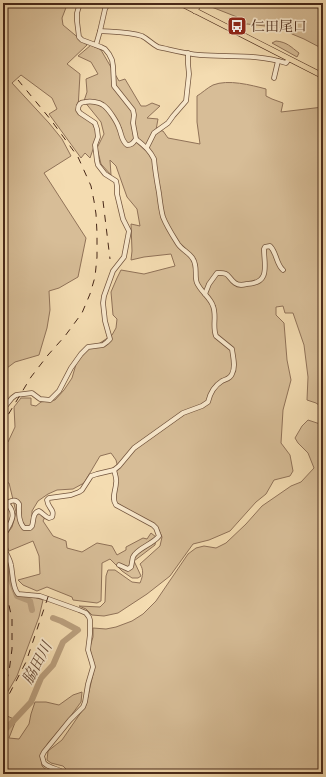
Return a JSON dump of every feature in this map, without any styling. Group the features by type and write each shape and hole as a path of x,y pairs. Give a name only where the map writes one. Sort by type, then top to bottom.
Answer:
{"main road":[{"path":"180,3 193,7 323,76"},
{"path":"193,7 199,3"}],"street":[{"path":"7,503 13,500 20,504 19,515 21,524 24,528 30,528 32,526 34,514 36,512 39,511 46,518 52,517 54,513 47,504 47,500 49,498 71,495 79,492 92,476 114,470 120,466 134,448 183,413 202,406 208,402 209,396 215,386 230,378 234,370 232,349 216,336 214,326 214,306 196,282 196,266 194,260 179,246 162,216 154,159 147,147 136,139 133,122 133,110 114,86 112,60 105,49 82,40 79,37 77,13 80,3"},
{"path":"96,45 105,9 108,3"},
{"path":"100,31 141,36 148,39 158,47 200,55 241,56 286,63 289,59"},
{"path":"147,147 154,133 168,123 186,101 189,74 188,53"},
{"path":"274,78 278,61"},
{"path":"3,409 12,398 16,396 32,393 40,399 50,400 59,392 71,368 81,354 88,348 107,342 110,338 105,321 103,303 104,296 113,271 124,257 129,231 117,194 116,181 102,171 97,161 95,145 98,138 95,123 80,113 78,110 78,105 81,102 94,102 103,105 118,125 124,143 131,145 136,139"},
{"path":"205,294 212,278 217,273 226,274 234,283 238,285 254,284 259,282 265,271 265,247 270,246 275,252 283,270"},
{"path":"114,470 117,482 114,503 120,508 153,525 159,536 135,553 131,567 128,569 119,565"},
{"path":"3,500 10,506 12,511 12,522 3,536"},
{"path":"3,547 9,558 14,586 18,594 40,596 79,610 86,613 90,620 88,650 93,667 85,702 83,707 70,720 42,756 44,763 47,766 60,770 66,774"}],"shaded area":[{"path":"3,3 65,3 67,5 62,18 63,25 87,45 67,64 80,74 78,109 91,121 98,135 90,158 85,153 81,158 49,114 57,109 52,98 21,75 12,83 62,139 71,156 44,173 86,238 78,277 59,288 49,291 50,310 47,328 39,355 15,362 3,371"},
{"path":"208,3 323,3 323,49 292,34 284,28 247,24 244,25 237,17 209,6"},
{"path":"276,41 283,42 299,53 297,57 272,43"},
{"path":"91,45 101,50 119,81 125,79 141,106 146,106 152,103 160,106 147,118 158,119 156,130 163,131 168,138 200,144 197,122 197,96 211,86 219,83 240,83 266,89 266,96 283,103 281,112 323,107 323,408 316,403 307,400 308,377 304,345 293,313 285,313 283,306 276,307 276,315 284,323 287,360 291,380 283,410 281,443 290,455 293,471 290,476 274,480 266,494 256,502 230,531 209,540 193,544 170,576 147,594 118,613 104,616 92,615 86,609 79,606 100,607 105,602 106,576 108,570 115,570 132,582 140,583 143,573 140,564 160,546 162,537 158,528 112,500 117,464 111,453 100,456 84,483 73,489 57,490 48,494 38,501 32,511 32,519 37,510 46,515 43,521 53,536 66,541 67,548 82,552 97,543 112,546 117,555 126,550 126,547 143,538 147,539 151,533 156,537 155,545 134,561 141,576 138,578 132,578 122,571 110,559 102,563 101,601 97,603 73,600 72,597 47,587 37,591 23,585 18,580 40,574 39,556 33,541 9,551 5,541 7,534 12,527 16,512 9,483 3,481 3,446 8,442 15,427 14,407 21,398 31,398 31,405 36,406 41,402 55,400 72,378 79,354 112,335 116,328 117,319 113,315 111,292 121,270 144,274 175,266 171,254 131,260 131,224 140,226 137,209 127,197 116,166 110,160 111,175 101,164 97,148 104,134 101,122 84,101 87,92 86,79 98,74 91,62 78,56"},
{"path":"308,420 323,425 323,774 69,774 63,766 51,763 47,760 48,751 62,740 86,705 93,674 93,663 90,647 93,637 93,628 106,629 116,627 132,621 143,614 156,601 188,554 196,548 204,546 216,548 226,543 262,506 291,486 301,482 314,468 308,453 295,438 302,426"},
{"path":"3,551 6,556 16,591 43,600 39,617 17,676 3,700"},
{"path":"82,692 81,702 48,743 42,756 42,766 50,774 3,774 3,719 5,715 16,720 9,738 19,739 29,724 35,702 46,702 59,705 73,695"}],"waterway":[{"name":"脇田川","path":"3,559 17,596 30,601 32,610"},
{"name":"脇田川","path":"3,732 31,702 41,678 53,665 63,642 78,630 53,618"}],"railway":[{"path":"3,427 8,415 31,377 82,313 95,277 97,257 96,214 91,186 78,157 51,120 18,80"},
{"path":"103,201 110,259"},
{"path":"3,578 12,619 12,649 9,672 3,692"},
{"path":"3,706 26,662 49,594"}],"place":[{"name":"仁田尾口","path":"237,26"}]}
